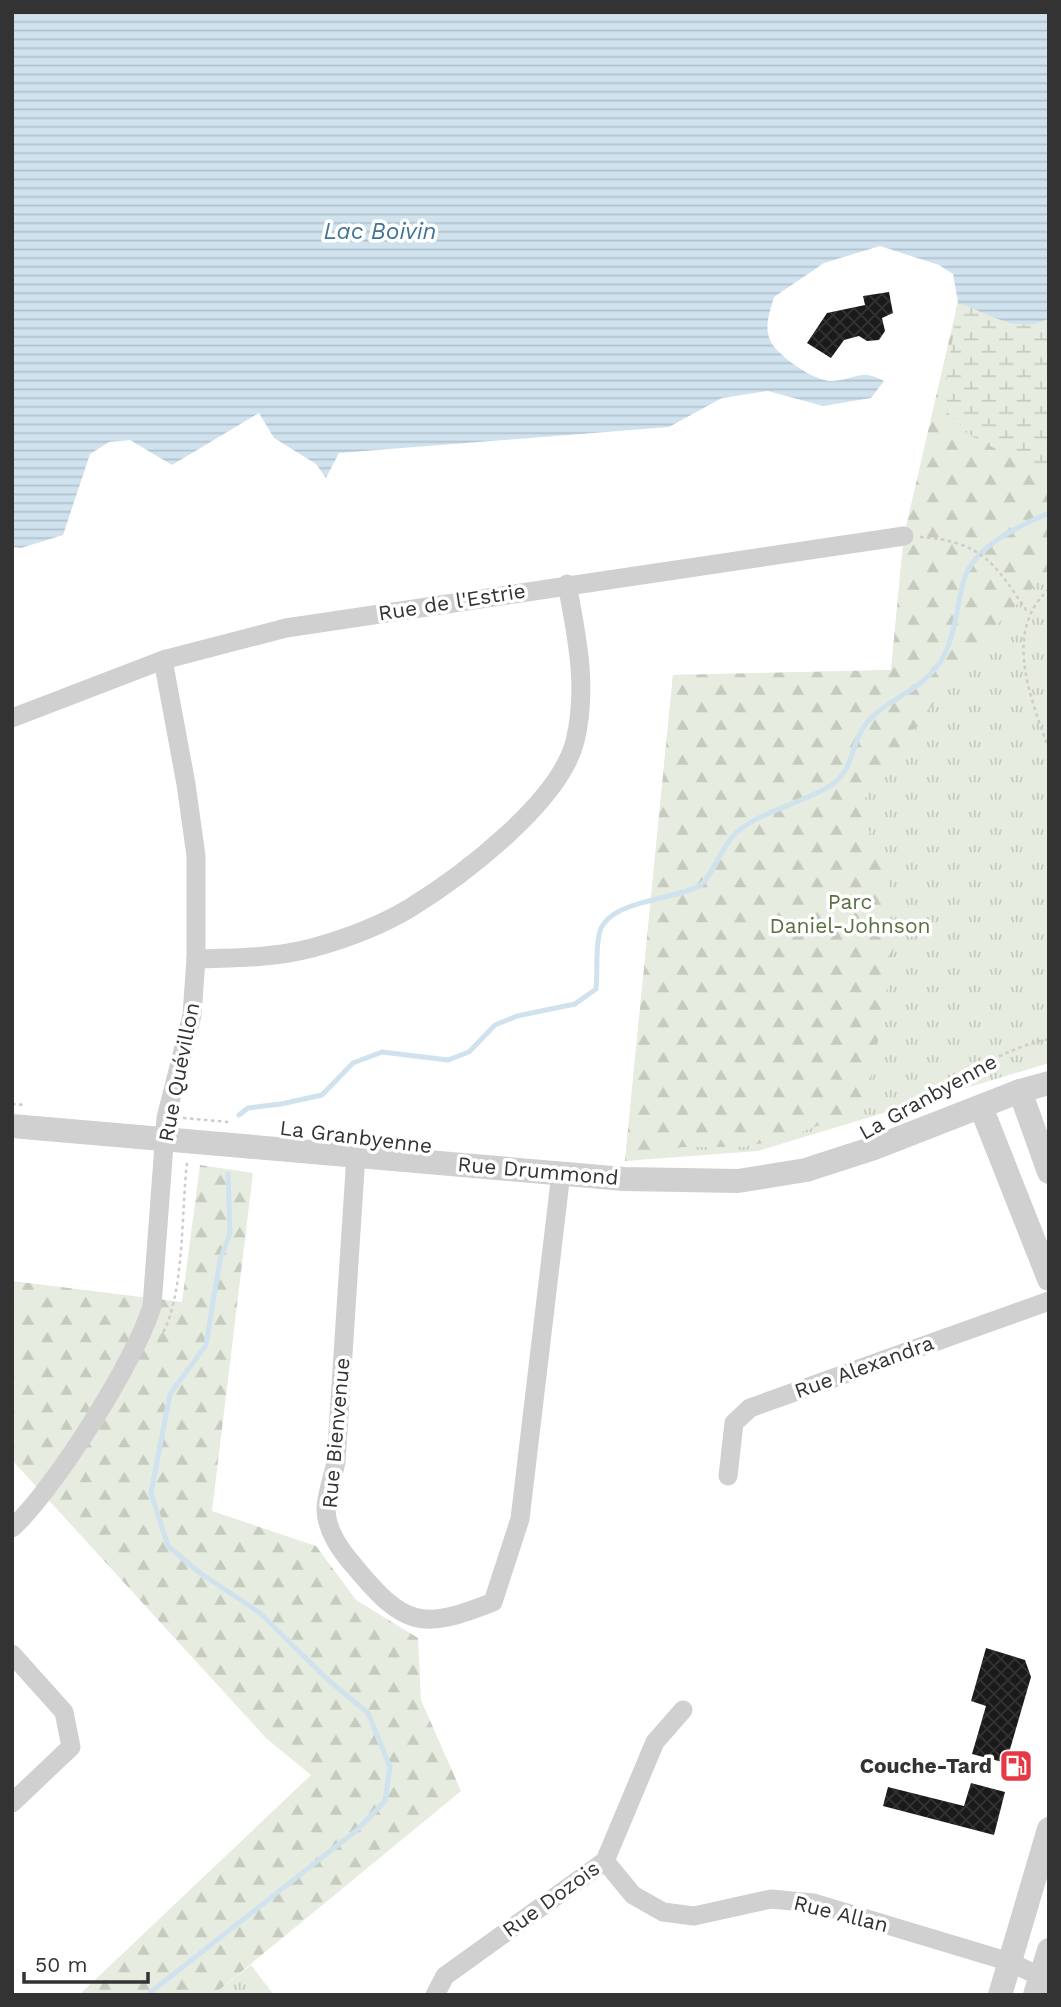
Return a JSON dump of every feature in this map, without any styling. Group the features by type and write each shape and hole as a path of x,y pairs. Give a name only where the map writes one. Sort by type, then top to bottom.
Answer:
{"street":[{"name":"Rue de l'Estrie","path":"12,718 163,660 286,628 567,584 904,536"},
{"path":"196,959 274,956 362,932 409,908 461,872 513,829 548,792 575,744 583,694 580,653 567,584"},
{"name":"Rue Quévillon","path":"12,1528 43,1492 145,1332 152,1306 165,1129 192,1016 196,959 195,856 186,784 163,660"},
{"name":"Rue Drummond","path":"12,1126 165,1129 356,1155 670,1181 738,1181 806,1170 874,1149 1020,1091 1049,1083"},
{"path":"1020,1091 1049,1172"},
{"path":"981,1107 1049,1279"},
{"name":"Rue Bienvenue","path":"356,1155 336,1462 326,1510 337,1545 380,1597 407,1616 450,1619 493,1602 520,1519 561,1173"},
{"name":"Rue Alexandra","path":"727,1476 734,1423 750,1408 1049,1301"},
{"path":"12,1654 64,1712 71,1747 12,1803"},
{"name":"Rue Dozois","path":"435,1995 445,1976 605,1861 655,1742 683,1710"},
{"path":"1000,1995 1049,1829"},
{"name":"Rue Allan","path":"605,1861 633,1895 663,1912 694,1916 771,1899 814,1903 1010,1962 1042,1984"},
{"path":"1042,1984 1049,1951"}],"path":[{"path":"904,536 971,546 1004,577 1028,613"},
{"path":"1049,589 1028,613 1023,634 1024,658 1034,706 1049,750"},
{"name":"La Granbyenne","path":"895,1117 933,1090 1018,1048 1049,1039"},
{"path":"12,1104 26,1105"},
{"path":"165,1129 234,1123"}],"green space":[{"name":"Parc Daniel-Johnson","path":"958,302 1003,320 1044,321 1049,318 1049,1063 758,1151 625,1161 673,675 891,670 904,536"},
{"name":"Parc Daniel-Johnson","path":"958,302 1003,320 1044,321 1049,318 1049,571 991,631 876,777 859,810 885,863 895,940 870,1087 863,1109 782,1139 743,1147 682,1147 625,1161 673,675 891,670 904,536"},
{"path":"958,302 1015,324 1027,325 1049,318 1049,473 1042,473 973,437 947,412 947,376"},
{"path":"200,1165 253,1173 212,1511 316,1546 356,1600 418,1638 421,1700 461,1791 213,1995 79,1995 311,1775 266,1738 12,1460 12,1281 182,1302"},
{"path":"251,1965 274,1995 213,1995"}],"water":[{"name":"Lac Boivin","path":"12,12 1049,12 1049,318 1027,325 992,317 958,302 953,274 939,265 880,246 824,263 774,297 768,324 770,340 780,353 816,377 832,381 869,375 884,381 871,398 823,406 768,391 722,398 669,427 339,453 326,478 316,464 274,438 259,413 172,465 130,440 109,442 90,454 63,535 21,548 12,547"}],"building":[{"path":"889,292 893,313 882,318 885,331 879,340 867,341 859,336 844,340 831,358 807,343 827,313 865,305 863,296"},
{"path":"986,1648 1025,1660 1031,1677 1006,1763 972,1754 986,1706 971,1701"},
{"path":"971,1783 1005,1792 994,1835 883,1806 888,1787 964,1806"}],"waterway":[{"path":"239,1115 248,1108 322,1095 353,1063 382,1052 448,1060 469,1052 495,1025 517,1016 575,1004 596,989 598,937 606,921 629,907 699,886 708,877 729,841 744,827 768,813 833,784 849,763 865,725 882,708 924,680 941,661 953,631 964,580 977,557 999,539 1049,513"},
{"path":"147,1995 357,1830 385,1801 390,1767 368,1713 327,1679 260,1613 200,1573 168,1546 151,1493 170,1394 206,1345 220,1260 230,1233 228,1174"}],"place":[{"name":"Couche-Tard","path":"1016,1766"}]}
